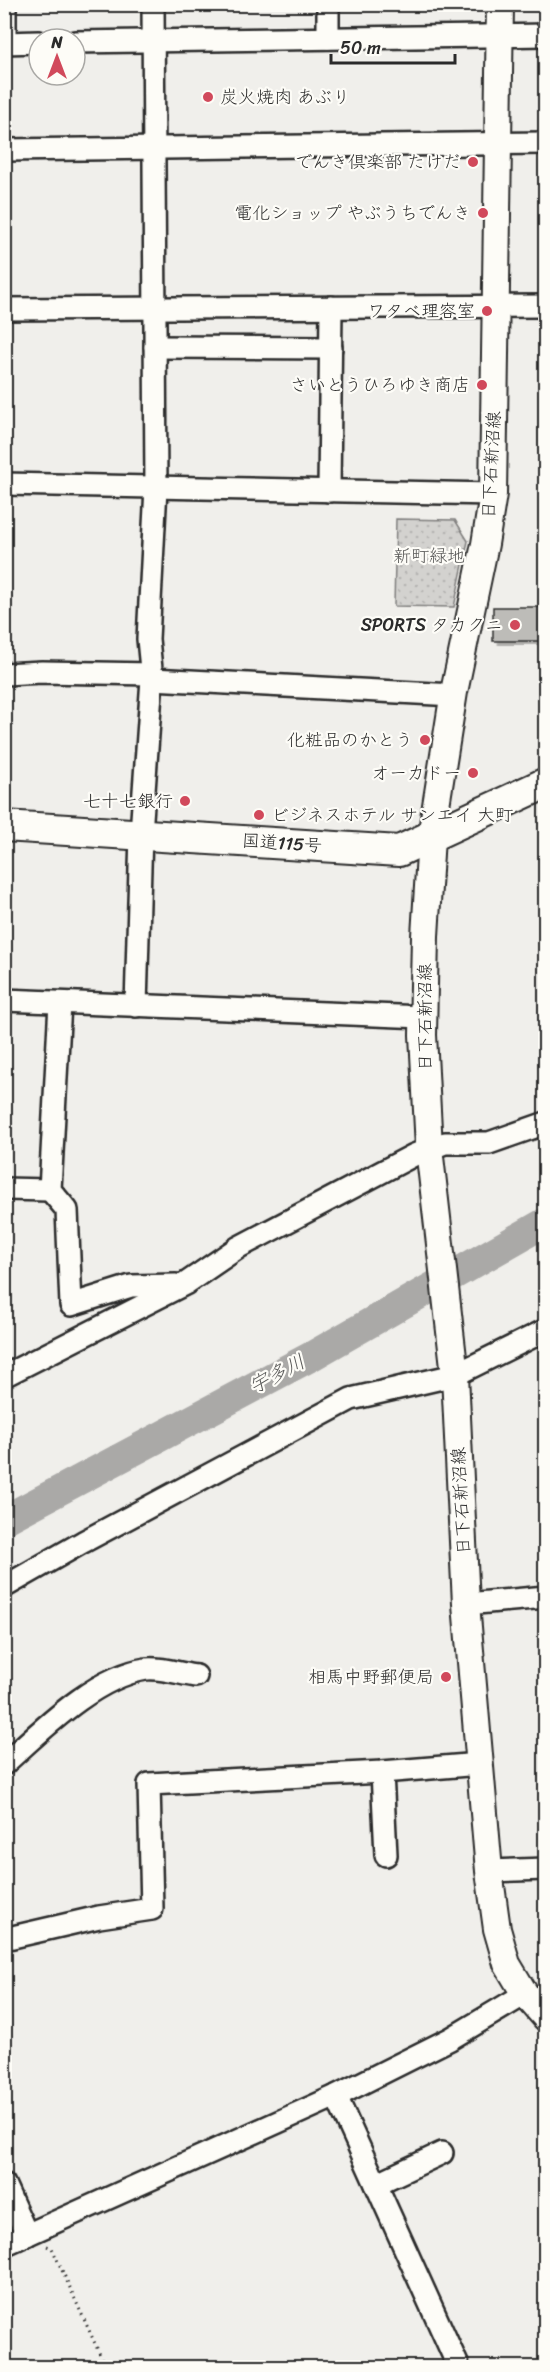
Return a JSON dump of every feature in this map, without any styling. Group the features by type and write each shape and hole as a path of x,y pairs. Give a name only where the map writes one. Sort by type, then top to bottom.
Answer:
{"highway":[{"name":"国道115号","path":"4,826 399,850 546,783"}],"main road":[{"name":"日下石新沼線","path":"500,4 493,494 485,544 453,695 431,837 423,1017 429,1153 454,1364 466,1604 489,1871 497,1929 507,1964 525,1994 546,2018"}],"street":[{"path":"5,4 5,43 27,42"},
{"path":"136,1006 141,833 152,677 148,639 156,488 153,4"},
{"path":"328,4 328,38"},
{"path":"87,42 546,35"},
{"path":"4,150 546,143"},
{"path":"4,309 546,306"},
{"path":"329,491 331,307"},
{"path":"155,347 331,348"},
{"path":"4,484 493,494"},
{"path":"4,674 42,672 152,677 453,695"},
{"path":"4,1000 423,1017"},
{"path":"60,1003 50,1190 67,1210 71,1305 130,1286 185,1284"},
{"path":"4,1376 185,1284 240,1247 445,1143 489,1143 546,1123"},
{"path":"4,1189 50,1190"},
{"path":"4,1587 83,1542 351,1399 546,1330"},
{"path":"466,1604 546,1597"},
{"path":"4,1764 64,1710 114,1679 147,1669 196,1676"},
{"path":"4,1939 99,1917 152,1909 149,1784 382,1772 480,1764"},
{"path":"382,1772 386,1855"},
{"path":"489,1871 546,1869"},
{"path":"4,2245 336,2096 450,2039 525,1994"},
{"path":"336,2096 459,2367"},
{"path":"376,2184 442,2153"},
{"path":"4,2184 27,2235"}],"path":[{"path":"27,2235 51,2248 106,2367"}],"green space":[{"name":"新町緑地","path":"396,519 455,520 468,541 454,607 394,606"}],"building":[{"path":"493,607 544,607 544,641 493,641"}],"waterway":[{"name":"宇多川","path":"4,1520 312,1356 546,1222"}],"place":[{"name":"炭火焼肉 あぶり","path":"208,97"},
{"name":"でんき倶楽部 たけだ","path":"473,162"},
{"name":"電化ショップ やぶうちでんき","path":"483,213"},
{"name":"ワタベ理容室","path":"487,311"},
{"name":"さいとうひろゆき商店","path":"482,385"},
{"name":"SPORTS タカクニ","path":"515,625"},
{"name":"化粧品のかとう","path":"425,740"},
{"name":"オーカドー","path":"473,773"},
{"name":"七十七銀行","path":"185,801"},
{"name":"ビジネスホテル サンエイ 大町","path":"259,815"},
{"name":"相馬中野郵便局","path":"446,1677"}]}
